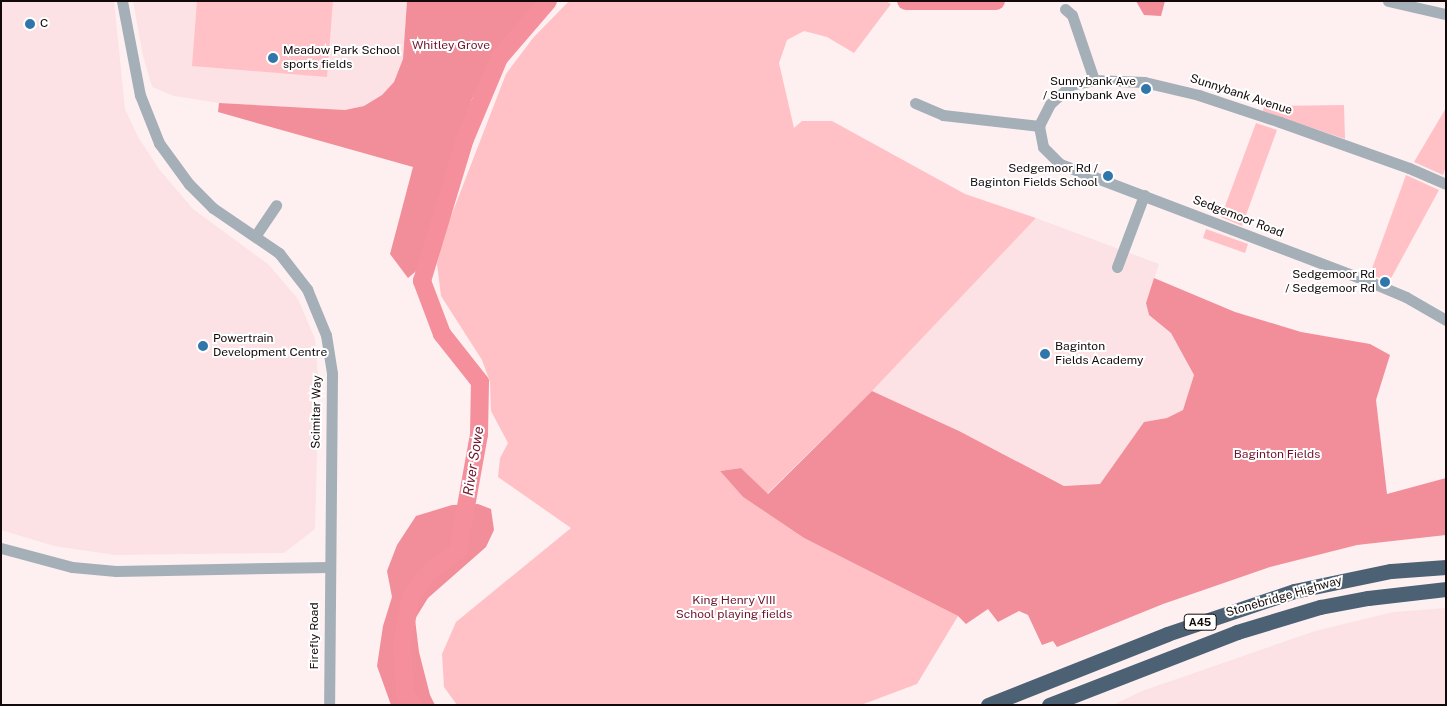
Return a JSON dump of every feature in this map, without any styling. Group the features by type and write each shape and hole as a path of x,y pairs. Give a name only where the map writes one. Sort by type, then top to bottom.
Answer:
{"highway":[{"name":"Stonebridge Highway","path":"988,705 1167,634 1286,594 1355,577 1446,565"},
{"name":"Stonebridge Highway","path":"1049,705 1153,663 1304,612 1368,598 1446,589"}],"street":[{"name":"Scimitar Way","path":"122,1 140,96 159,143 189,184 213,208 256,235 279,253 307,289 326,335 332,374 329,567"},
{"path":"1388,1 1445,14"},
{"path":"1065,9 1072,14 1094,80"},
{"name":"Sunnybank Avenue","path":"1039,126 1050,104 1062,90 1071,85 1094,80 1144,82 1187,92 1346,145 1446,184"},
{"path":"916,103 943,115 1039,126"},
{"name":"Sedgemoor Road","path":"1039,126 1043,147 1060,164 1368,281 1406,297 1446,320"},
{"path":"1117,267 1144,195"},
{"path":"256,235 276,206"},
{"path":"1,548 64,565 116,571 329,567"},
{"name":"Firefly Road","path":"329,567 329,705"}],"shaded area":[{"path":"1,1 114,1 125,109 138,137 159,169 193,209 268,264 298,299 315,339 319,388 315,529 284,553 115,555 54,546 1,530"},
{"name":"Meadow Park School sports fields","path":"133,1 407,1 403,60 394,82 382,95 364,106 345,110 219,103 174,96 152,87 143,56"},
{"name":"Baginton Fields Academy","path":"1036,218 1159,264 1146,303 1149,315 1171,333 1194,375 1183,410 1167,418 1144,422 1100,484 1065,486 959,431 872,391"},
{"path":"1446,608 1446,705 1113,705 1142,691 1315,631 1393,612"}],"green space":[{"path":"197,1 333,1 327,77 192,66"},
{"name":"Whitley Grove","path":"407,1 544,1 496,55 472,99 422,266 408,278 390,254 413,167 218,112 219,103 345,110 364,106 382,95 394,82 403,59"},
{"name":"King Henry VIII School playing fields","path":"569,1 886,1 891,4 854,53 827,37 804,31 787,40 779,63 794,128 802,121 832,121 965,194 1036,218 872,391 767,494 741,468 720,471 743,497 804,538 958,616 917,684 861,705 457,705 444,687 442,654 456,622 571,528 498,477 500,458 508,443 491,411 490,382 482,360 441,296 437,264 443,237 506,74 533,38"},
{"path":"1136,1 1165,1 1161,16 1144,15"},
{"path":"1344,105 1345,139 1263,111 1264,106"},
{"path":"1446,108 1446,167 1443,175 1414,162"},
{"path":"1256,123 1277,130 1242,226 1221,217"},
{"path":"1406,175 1439,190 1389,282 1370,274"},
{"path":"1206,229 1248,244 1245,253 1203,238"},
{"name":"Baginton Fields","path":"1154,278 1235,312 1301,332 1370,344 1390,355 1376,400 1387,494 1446,478 1446,535 1357,545 1270,567 1163,604 1057,647 1053,641 1042,645 1028,615 1019,611 998,622 988,609 966,624 958,616 804,538 743,497 720,471 741,468 768,494 872,391 959,431 1064,486 1100,484 1144,422 1167,418 1183,410 1194,375 1171,333 1149,315 1146,303"},
{"path":"478,504 491,509 494,530 486,547 428,598 415,619 419,652 430,695 435,705 391,705 377,666 383,626 392,597 387,571 397,545 416,516 452,505"}],"waterway":[{"name":"River Sowe","path":"413,705 405,694 402,644 411,596 431,570 458,551 479,434 480,382 442,334 422,281 465,139 499,58 548,1"},
{"name":"River Sowe","path":"906,1 996,1"}],"place":[{"name":"C","path":"30,24"},
{"name":"Meadow Park School sports fields","path":"273,58"},
{"name":"Sunnybank Ave / Sunnybank Ave","path":"1146,89"},
{"name":"Sedgemoor Rd / Baginton Fields School","path":"1108,176"},
{"name":"Sedgemoor Rd / Sedgemoor Rd","path":"1385,282"},
{"name":"Powertrain Development Centre","path":"203,346"},
{"name":"Baginton Fields Academy","path":"1045,354"}]}
